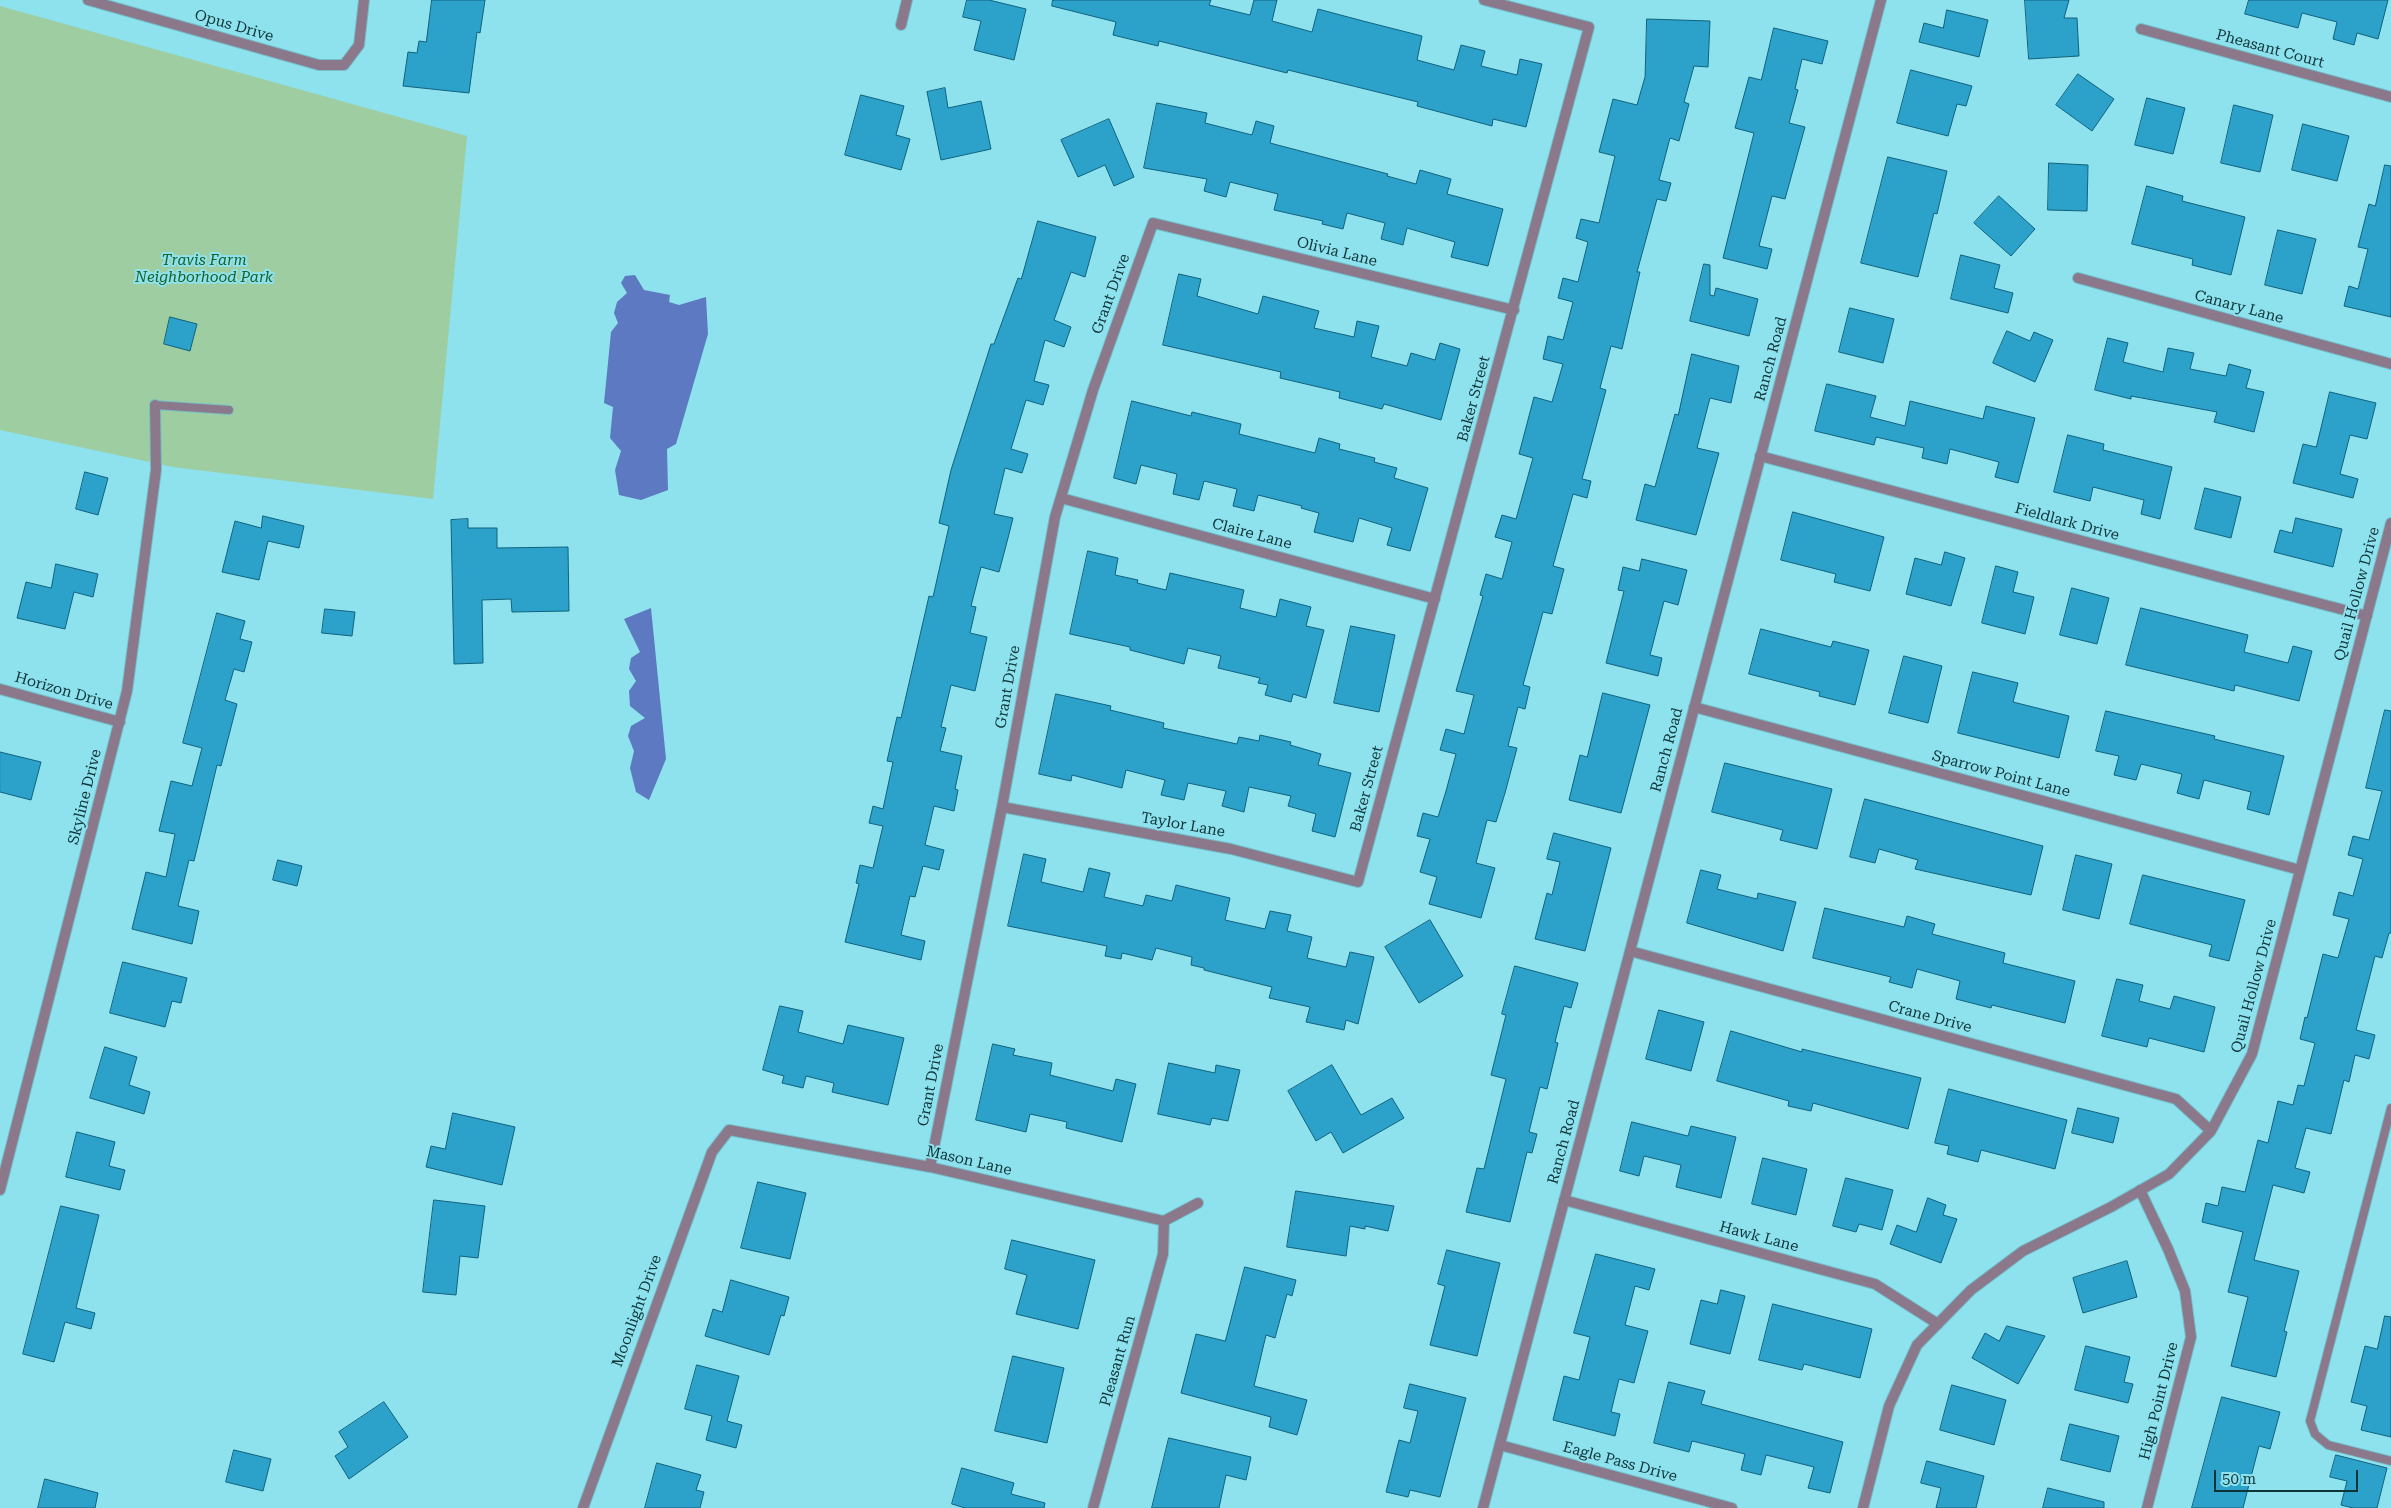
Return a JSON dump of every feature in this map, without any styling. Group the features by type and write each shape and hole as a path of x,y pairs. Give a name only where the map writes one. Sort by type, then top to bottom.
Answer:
{"street":[{"name":"Opus Drive","path":"89,0 319,65 344,65 359,45 364,0"},
{"path":"902,25 907,0"},
{"name":"Baker Street","path":"1358,882 1589,27 1484,0"},
{"name":"Ranch Road","path":"1483,1508 1881,0"},
{"name":"Pheasant Court","path":"2141,29 2391,97"},
{"name":"Olivia Lane","path":"1153,223 1514,310"},
{"name":"Grant Drive","path":"930,1167 1002,807 1055,517 1093,390 1153,223"},
{"name":"Canary Lane","path":"2078,278 2391,364"},
{"name":"Skyline Drive","path":"0,1190 127,691 156,470 155,405"},
{"name":"Fieldlark Drive","path":"1760,456 2367,616"},
{"name":"Claire Lane","path":"1061,498 1435,599"},
{"name":"Quail Hollow Drive","path":"1863,1508 1889,1406 1917,1345 1971,1290 2022,1250 2169,1174 2211,1131 2252,1054 2391,522"},
{"name":"Horizon Drive","path":"0,689 120,722"},
{"name":"Sparrow Point Lane","path":"1694,707 2300,870"},
{"name":"Taylor Lane","path":"1002,807 1231,849 1358,882"},
{"name":"Crane Drive","path":"1630,952 2176,1099 2211,1131"},
{"name":"Mason Lane","path":"729,1130 930,1167 1164,1221"},
{"name":"Moonlight Drive","path":"583,1508 712,1152 729,1130"},
{"name":"High Point Drive","path":"2140,1190 2168,1249 2184,1291 2191,1337 2147,1508"},
{"name":"Hawk Lane","path":"1564,1200 1875,1284 1938,1324"},
{"path":"1164,1221 1198,1203"},
{"name":"Pleasant Run","path":"1093,1508 1163,1254 1164,1221"},
{"name":"Eagle Pass Drive","path":"1500,1445 1732,1508"}],"lane":[{"path":"155,405 229,410"},
{"path":"2391,1108 2310,1420 2315,1434 2328,1445 2391,1461"}],"green space":[{"name":"Travis Farm Neighborhood Park","path":"0,6 467,136 433,499 173,467 0,430"}],"water":[{"path":"635,275 644,290 670,295 669,302 679,305 706,297 708,334 676,444 667,449 668,490 641,500 619,495 615,470 621,451 610,438 613,407 604,403 611,332 618,323 614,313 617,302 627,293 621,283 625,276"},
{"path":"651,608 666,759 649,800 636,792 630,768 634,751 628,736 631,726 645,718 630,706 629,691 636,681 629,669 631,658 640,652 624,619"}],"building":[{"path":"432,0 485,0 480,33 477,32 469,93 403,86 408,52 417,53 419,41 426,42"},
{"path":"967,0 989,0 1026,9 1014,60 974,50 981,21 963,17"},
{"path":"1053,0 1211,0 1209,5 1250,15 1254,0 1277,0 1272,21 1312,32 1318,9 1422,36 1417,60 1454,70 1461,45 1485,51 1481,66 1517,75 1520,59 1542,64 1526,127 1493,119 1492,126 1417,106 1418,102 1288,70 1287,73 1159,41 1158,46 1113,35 1116,22 1052,6"},
{"path":"2025,0 2069,0 2064,18 2077,18 2079,56 2029,59"},
{"path":"2249,0 2388,0 2378,39 2357,33 2354,45 2333,39 2337,22 2302,13 2298,28 2245,14"},
{"path":"1947,10 1988,20 1979,57 1919,42 1924,23 1943,28"},
{"path":"1647,19 1710,21 1708,67 1694,66 1684,102 1689,104 1679,141 1670,138 1659,180 1671,183 1666,201 1657,199 1637,272 1640,272 1622,349 1611,346 1600,388 1606,390 1582,479 1591,481 1587,498 1573,494 1553,566 1564,569 1552,614 1543,612 1523,685 1530,687 1525,709 1518,707 1508,746 1517,748 1496,822 1487,820 1476,863 1495,868 1481,918 1429,904 1437,877 1420,872 1430,839 1417,836 1423,813 1438,817 1446,791 1456,754 1440,750 1446,729 1464,734 1474,695 1456,691 1483,596 1480,595 1486,574 1502,579 1512,542 1495,537 1502,515 1516,519 1533,458 1519,454 1534,397 1552,402 1563,364 1543,359 1548,336 1563,340 1573,302 1558,298 1563,278 1578,282 1588,242 1576,238 1581,219 1599,223 1615,156 1599,152 1613,99 1637,105 1645,77"},
{"path":"1774,28 1828,41 1822,64 1802,59 1795,89 1798,90 1789,123 1805,127 1785,199 1772,196 1759,246 1772,249 1767,269 1723,258 1754,133 1735,128 1749,77 1761,80"},
{"path":"1911,70 1972,86 1966,106 1957,104 1948,136 1897,123"},
{"path":"2078,74 2114,99 2092,131 2056,105"},
{"path":"945,88 948,108 981,101 991,149 941,160 927,92"},
{"path":"861,95 904,106 896,135 910,139 901,170 845,155"},
{"path":"2147,98 2185,108 2173,154 2135,145"},
{"path":"1157,103 1207,113 1205,123 1252,135 1256,121 1274,126 1270,143 1388,174 1387,176 1416,184 1420,170 1451,179 1447,194 1503,209 1488,266 1451,257 1455,242 1407,228 1403,245 1381,239 1385,223 1347,213 1343,229 1322,224 1323,221 1274,210 1278,194 1230,182 1226,197 1204,191 1207,179 1144,168"},
{"path":"2234,105 2273,115 2260,172 2221,163"},
{"path":"1109,119 1134,177 1114,186 1105,165 1078,177 1061,140"},
{"path":"2303,124 2349,136 2337,181 2292,170"},
{"path":"1888,157 1947,171 1937,214 1934,213 1918,277 1861,263"},
{"path":"2049,163 2088,165 2087,211 2048,210"},
{"path":"2385,165 2391,166 2391,317 2344,306 2349,286 2358,289 2368,249 2358,247 2369,204 2375,206"},
{"path":"2147,186 2183,196 2182,201 2245,217 2231,275 2192,265 2193,259 2132,244"},
{"path":"1999,196 2035,229 2011,256 1974,223"},
{"path":"1038,221 1096,237 1085,277 1071,272 1054,320 1071,327 1064,347 1045,340 1034,381 1049,385 1043,405 1026,400 1011,449 1028,454 1022,473 1005,468 994,514 1013,518 999,572 981,567 971,606 976,607 970,633 987,637 975,691 951,685 941,727 946,728 940,751 962,756 955,789 958,790 954,811 934,806 925,845 944,850 939,870 923,866 915,897 910,896 901,935 925,941 921,960 845,942 859,884 856,883 860,865 873,868 883,826 869,823 873,806 883,809 893,762 887,761 897,717 901,718 929,596 933,597 949,526 939,523 951,470 991,344 994,344 1018,278 1021,279"},
{"path":"2278,230 2316,239 2302,294 2265,285"},
{"path":"1961,255 2000,265 1994,288 2013,293 2008,313 1951,299"},
{"path":"1704,264 1710,265 1710,295 1714,296 1716,288 1758,299 1749,336 1690,321"},
{"path":"1179,274 1201,279 1197,296 1258,314 1263,296 1319,311 1314,328 1354,337 1357,321 1379,326 1371,357 1407,366 1411,353 1435,360 1440,343 1460,349 1441,420 1384,404 1382,409 1339,398 1340,392 1280,378 1281,372 1163,345"},
{"path":"1850,308 1894,319 1883,363 1839,352"},
{"path":"170,317 197,324 190,351 164,344"},
{"path":"2007,331 2030,341 2034,332 2053,340 2035,382 1993,363"},
{"path":"2108,338 2128,343 2123,362 2163,372 2168,348 2194,353 2190,369 2226,376 2229,364 2251,370 2246,388 2264,392 2254,432 2214,422 2217,412 2131,396 2131,399 2095,390"},
{"path":"1692,354 1739,366 1731,403 1710,398 1697,448 1719,453 1696,535 1636,520 1645,484 1655,487 1675,414 1678,415"},
{"path":"1827,384 1876,396 1870,417 1905,426 1910,401 1983,419 1986,406 2035,418 2018,483 1995,477 1999,462 1950,449 1947,464 1922,458 1924,448 1876,437 1874,445 1815,431"},
{"path":"2330,392 2376,403 2367,439 2350,435 2340,474 2358,479 2353,498 2293,483 2303,444 2316,447"},
{"path":"1132,401 1191,416 1192,412 1241,424 1239,434 1315,453 1319,438 1340,444 1339,449 1375,458 1374,462 1397,468 1394,478 1428,488 1410,551 1387,545 1392,528 1359,518 1353,542 1314,532 1319,513 1301,508 1302,506 1258,495 1254,511 1233,506 1237,489 1204,481 1199,500 1173,494 1177,474 1141,465 1136,484 1114,478"},
{"path":"2068,435 2104,444 2103,450 2172,467 2160,519 2141,514 2144,500 2093,487 2090,501 2054,492"},
{"path":"85,472 108,478 98,515 76,509"},
{"path":"2205,488 2241,497 2231,538 2195,529"},
{"path":"1793,512 1884,537 1870,591 1834,582 1836,574 1781,560"},
{"path":"263,516 304,526 299,548 268,541 259,580 222,572 235,521 261,528"},
{"path":"2296,518 2342,529 2333,567 2274,552 2280,530 2292,533"},
{"path":"468,519 468,528 497,528 497,548 568,547 569,611 512,612 511,599 482,600 483,663 454,664 451,520"},
{"path":"1088,551 1118,558 1115,575 1138,580 1137,583 1166,590 1170,573 1244,590 1240,608 1276,617 1280,599 1311,607 1306,626 1324,630 1306,698 1293,694 1291,702 1265,695 1268,685 1258,683 1260,678 1218,668 1221,656 1188,648 1184,664 1130,650 1130,647 1070,634"},
{"path":"1945,552 1965,558 1951,606 1906,594 1915,558 1941,565"},
{"path":"1642,559 1687,570 1678,605 1664,601 1650,655 1662,658 1658,676 1606,663 1624,591 1618,590 1623,567 1639,571"},
{"path":"56,564 98,574 93,597 74,592 65,629 17,618 26,582 51,588"},
{"path":"1996,566 2018,572 2013,592 2034,597 2025,634 1982,623"},
{"path":"2072,588 2109,598 2097,644 2060,635"},
{"path":"2141,608 2248,635 2244,652 2288,663 2293,646 2312,651 2299,701 2235,685 2234,691 2126,665"},
{"path":"325,609 355,612 352,636 322,633"},
{"path":"217,613 245,621 240,639 252,642 244,672 234,669 225,700 237,704 221,766 217,765 194,861 189,860 178,906 199,911 192,944 132,929 146,872 166,877 175,834 159,831 171,781 192,786 202,748 183,743"},
{"path":"1351,626 1395,635 1379,712 1334,703"},
{"path":"1761,629 1831,647 1833,641 1869,650 1855,705 1819,696 1820,692 1749,674"},
{"path":"1904,656 1942,666 1928,723 1889,713"},
{"path":"1973,672 2018,683 2013,702 2069,716 2059,758 1958,733"},
{"path":"1603,693 1650,705 1621,813 1569,800 1580,755 1587,757"},
{"path":"1056,694 1111,706 1110,710 1164,723 1163,728 1237,744 1239,737 1259,741 1260,735 1291,742 1290,745 1321,754 1318,765 1351,773 1335,837 1312,831 1316,814 1288,806 1291,796 1249,787 1244,812 1222,806 1226,791 1188,783 1184,800 1161,795 1165,780 1126,770 1122,788 1072,775 1071,781 1039,774"},
{"path":"2385,710 2391,711 2391,933 2389,933 2382,958 2375,956 2356,1030 2375,1035 2369,1059 2355,1055 2349,1082 2344,1080 2331,1134 2306,1128 2295,1168 2310,1172 2304,1193 2273,1185 2254,1260 2299,1271 2284,1331 2287,1332 2276,1377 2231,1366 2248,1297 2228,1292 2243,1232 2202,1222 2206,1203 2218,1206 2222,1187 2245,1192 2258,1140 2268,1143 2278,1101 2293,1105 2298,1085 2304,1086 2315,1043 2300,1039 2305,1017 2307,1018 2323,954 2338,958 2349,919 2333,915 2339,892 2353,896 2363,859 2348,855 2353,836 2369,840 2382,791 2366,788"},
{"path":"2106,711 2215,736 2214,739 2284,756 2269,815 2247,809 2251,792 2204,780 2199,799 2177,793 2182,774 2141,764 2136,780 2114,775 2119,756 2096,751"},
{"path":"0,752 41,762 31,800 0,792"},
{"path":"1725,763 1832,789 1817,849 1780,840 1783,830 1712,812"},
{"path":"1865,799 2043,846 2031,895 1915,869 1918,860 1879,849 1875,863 1850,857"},
{"path":"1554,833 1611,848 1585,951 1535,939 1547,893 1552,895 1560,862 1547,859"},
{"path":"1024,854 1046,859 1041,882 1083,892 1089,868 1110,873 1104,897 1143,906 1146,895 1172,901 1176,885 1230,898 1225,920 1265,929 1270,911 1291,915 1287,931 1312,937 1307,958 1346,967 1350,952 1374,957 1358,1024 1346,1020 1344,1030 1306,1022 1310,1007 1269,998 1272,987 1191,965 1192,957 1156,948 1152,960 1122,953 1121,959 1105,956 1107,946 1008,926"},
{"path":"2076,855 2112,864 2099,919 2063,910"},
{"path":"278,860 302,866 297,886 273,880"},
{"path":"1701,870 1721,875 1717,889 1757,899 1758,893 1796,902 1783,951 1687,923"},
{"path":"2143,875 2245,900 2229,961 2209,956 2212,945 2130,924"},
{"path":"1825,908 1904,927 1907,916 1935,924 1932,934 2005,953 2003,963 2075,981 2065,1023 1992,1005 1991,1008 1956,999 1960,981 1917,969 1912,988 1889,982 1891,977 1813,958"},
{"path":"1430,920 1463,976 1419,1003 1385,947"},
{"path":"123,962 187,978 181,1003 172,1001 165,1027 110,1013"},
{"path":"1515,966 1578,983 1571,1008 1564,1006 1555,1042 1558,1043 1547,1089 1540,1087 1529,1132 1537,1134 1532,1153 1527,1152 1510,1222 1466,1212 1477,1168 1484,1169 1506,1079 1491,1075 1506,1015 1502,1014"},
{"path":"2117,979 2143,985 2139,1001 2170,1009 2174,996 2215,1007 2204,1052 2149,1038 2147,1047 2102,1036"},
{"path":"780,1006 803,1011 798,1032 843,1044 848,1025 904,1038 888,1105 832,1092 834,1083 806,1076 803,1088 782,1083 784,1076 763,1070"},
{"path":"1659,1010 1704,1022 1691,1071 1646,1059"},
{"path":"1731,1031 1802,1052 1802,1049 1921,1078 1908,1129 1813,1103 1811,1111 1788,1106 1789,1101 1717,1081"},
{"path":"993,1044 1015,1049 1013,1055 1052,1063 1050,1075 1113,1091 1116,1079 1136,1084 1122,1142 1066,1128 1067,1122 1030,1114 1026,1132 976,1120"},
{"path":"105,1047 137,1057 129,1085 150,1092 144,1114 90,1098"},
{"path":"1169,1063 1215,1073 1216,1065 1240,1070 1228,1121 1212,1118 1210,1125 1158,1114"},
{"path":"1332,1065 1361,1115 1392,1098 1404,1118 1343,1153 1331,1132 1316,1141 1288,1091"},
{"path":"1949,1089 2067,1120 2055,1169 1981,1150 1978,1162 1947,1154 1949,1146 1935,1143"},
{"path":"2078,1108 2119,1118 2113,1143 2072,1133"},
{"path":"453,1113 515,1127 502,1185 426,1167 431,1146 445,1149"},
{"path":"1632,1122 1688,1136 1691,1126 1736,1137 1721,1198 1676,1187 1681,1165 1644,1156 1639,1176 1620,1171"},
{"path":"77,1132 115,1142 109,1166 125,1170 120,1190 66,1177"},
{"path":"1763,1158 1807,1169 1796,1215 1752,1204"},
{"path":"1846,1178 1893,1190 1882,1230 1859,1224 1856,1232 1833,1226"},
{"path":"758,1182 806,1193 790,1259 741,1248"},
{"path":"1296,1191 1394,1206 1388,1231 1365,1226 1365,1229 1350,1226 1346,1256 1287,1247"},
{"path":"1928,1198 1946,1205 1943,1215 1957,1219 1941,1263 1890,1244 1897,1225 1916,1232"},
{"path":"434,1200 485,1206 478,1258 460,1256 456,1295 423,1292"},
{"path":"61,1206 99,1215 76,1308 95,1313 91,1329 65,1322 54,1362 23,1354"},
{"path":"1012,1240 1095,1260 1078,1329 1016,1314 1027,1275 1005,1269"},
{"path":"1447,1250 1500,1263 1477,1356 1430,1345 1445,1286 1438,1284"},
{"path":"1596,1254 1655,1269 1649,1290 1635,1286 1625,1325 1648,1331 1634,1383 1619,1379 1611,1412 1620,1414 1615,1436 1553,1420 1564,1376 1579,1380 1590,1337 1574,1333"},
{"path":"2127,1261 2137,1297 2083,1313 2073,1278"},
{"path":"1245,1267 1296,1280 1292,1296 1287,1294 1275,1338 1266,1335 1254,1386 1307,1400 1297,1435 1269,1427 1271,1417 1181,1393 1196,1334 1225,1341"},
{"path":"731,1280 789,1297 784,1316 781,1315 769,1355 705,1336 713,1309 722,1312"},
{"path":"1721,1290 1745,1296 1730,1354 1690,1344 1701,1300 1717,1304"},
{"path":"1773,1304 1872,1329 1860,1378 1804,1364 1802,1370 1759,1360"},
{"path":"2385,1316 2391,1317 2391,1437 2361,1430 2367,1406 2351,1402 2365,1346 2377,1349"},
{"path":"2007,1326 2045,1336 2018,1384 1972,1358 1985,1333 1999,1341"},
{"path":"2086,1346 2130,1357 2124,1382 2133,1384 2128,1403 2075,1390"},
{"path":"1013,1356 1064,1368 1047,1443 995,1431"},
{"path":"697,1365 739,1376 727,1421 742,1425 736,1448 706,1440 712,1416 685,1409"},
{"path":"1669,1382 1705,1391 1701,1404 1843,1442 1830,1493 1808,1488 1814,1467 1766,1455 1761,1475 1741,1470 1745,1454 1692,1441 1689,1452 1654,1443"},
{"path":"1410,1384 1466,1398 1440,1497 1410,1490 1408,1497 1386,1492 1399,1440 1410,1443 1418,1411 1404,1408"},
{"path":"1952,1385 2006,1400 1994,1445 1940,1430"},
{"path":"2222,1397 2280,1412 2270,1449 2259,1446 2243,1508 2192,1508"},
{"path":"384,1402 408,1437 349,1479 335,1456 348,1447 339,1432"},
{"path":"2070,1424 2119,1436 2110,1472 2061,1460"},
{"path":"1169,1438 1251,1457 1246,1480 1226,1475 1219,1508 1152,1508"},
{"path":"234,1450 271,1459 263,1491 226,1482"},
{"path":"2336,1455 2387,1468 2377,1508 2353,1508 2341,1505 2347,1481 2330,1477"},
{"path":"1927,1461 1984,1476 1976,1508 1936,1508 1941,1488 1921,1483"},
{"path":"657,1463 701,1475 696,1490 704,1492 700,1508 645,1508"},
{"path":"962,1468 1014,1483 1011,1494 1045,1503 1044,1508 965,1508 952,1504"},
{"path":"45,1479 98,1493 95,1508 38,1508"},
{"path":"2048,1488 2104,1502 2104,1508 2043,1508"}]}
